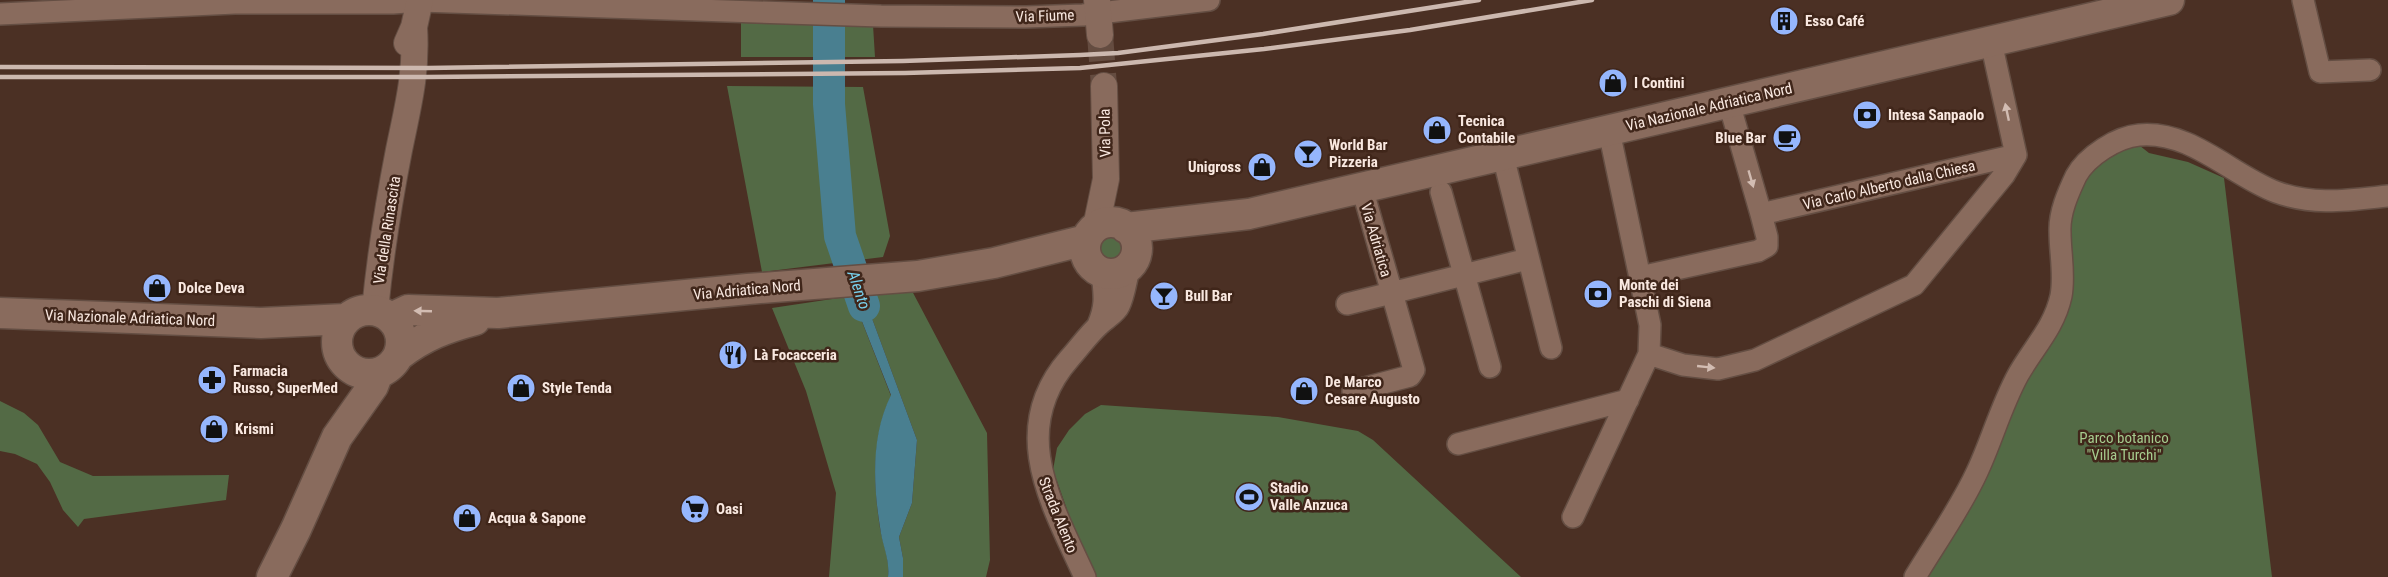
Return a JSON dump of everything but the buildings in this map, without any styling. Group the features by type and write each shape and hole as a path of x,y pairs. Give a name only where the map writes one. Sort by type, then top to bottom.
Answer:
{"main road":[{"name":"Via Nazionale Adriatica Nord","path":"1111,247 2169,0"},
{"name":"Via Adriatica Nord","path":"383,314 408,310 498,313 748,289 918,276 1111,247"},
{"path":"272,577 297,529 341,430 389,364 401,335 398,326 383,314 360,311 346,319 337,339 338,351 346,364 368,375 389,364"},
{"name":"Via Nazionale Adriatica Nord","path":"0,313 261,323 346,319"},
{"name":"Via Adriatica Nord","path":"389,364 420,339 448,327 498,313"},
{"name":"Via Nazionale Adriatica Nord","path":"261,323 313,339 346,364"},
{"path":"341,430 346,364"}],"street":[{"name":"Via Fiume","path":"4,9 235,2 393,3 420,0 881,16 1026,17 1098,16 1209,0"},
{"name":"Via della Rinascita","path":"383,314 399,150 412,91 416,55 414,27 420,0"},
{"path":"2303,0 2320,72 2370,70"},
{"path":"1991,42 2016,156"},
{"name":"Via Pola","path":"1104,86 1106,179 1111,247"},
{"path":"1640,278 1758,251 1767,246 1761,214 1729,103"},
{"path":"1574,517 1649,354 1650,326 1609,131"},
{"path":"1915,577 1954,517 1978,470 2000,412 2019,374 2045,336 2061,296 2060,229 2065,200 2078,173 2091,158 2113,144 2139,135 2161,136 2211,155 2276,192 2322,202 2388,196"},
{"path":"1503,156 1551,348"},
{"name":"Via Carlo Alberto dalla Chiesa","path":"1761,214 2016,156"},
{"name":"Via Carlo Alberto dalla Chiesa","path":"1649,354 1683,365 1718,369 1755,360 1893,294 1990,173 2016,156"},
{"name":"Via Adriatica","path":"1353,391 1410,376 1414,370 1362,188"},
{"path":"1441,192 1490,367"},
{"name":"Strada Alento","path":"1085,577 1049,497 1040,468 1038,428 1047,391 1059,371 1098,326 1119,308 1111,247"},
{"name":"Via Adriatica","path":"1347,304 1528,259"},
{"path":"1458,444 1628,400"}],"green space":[{"path":"741,23 873,25 875,57 741,57"},
{"path":"727,86 863,87 890,236 883,257 762,272"},
{"name":"Parco botanico \"Villa Turchi\"","path":"2130,138 2149,153 2188,162 2224,178 2272,577 1907,577 1932,539 2056,298 2062,198"},
{"path":"1112,236 1121,239 1124,248 1121,257 1112,260 1103,257 1100,248 1103,239"},
{"path":"911,289 987,433 990,560 986,577 903,577 903,558 899,537 912,503 917,440 863,294"},
{"path":"852,296 891,396 880,427 875,477 888,577 829,577 836,493 806,391 772,308"},
{"path":"0,401 24,413 38,425 60,462 93,476 229,475 226,500 84,519 78,527 63,510 50,482 37,464 15,454 0,451"},
{"name":"Stadio Valle Anzuca","path":"1101,405 1278,417 1358,431 1373,440 1521,577 1091,577 1053,470 1057,448 1069,430 1085,414"}],"water":[{"path":"821,25 836,25 837,56 816,56 821,39"},
{"path":"863,294 917,440 912,503 899,537 903,558 903,577 888,577 888,564 881,534 875,460 880,426 891,395 852,296"}],"waterway":[{"name":"Alento","path":"829,0 829,104 840,236 864,306"}],"tunnel":[{"path":"1100,35 1104,86"}],"railway":[{"path":"0,67 428,68 903,61 1080,55 1118,53 1263,34 1479,0"},
{"path":"0,77 427,77 905,73 1080,68 1264,49 1410,30 1592,0"}],"place":[{"name":"Esso Café","path":"1784,21"},
{"name":"I Contini","path":"1613,83"},
{"name":"Intesa Sanpaolo","path":"1867,115"},
{"name":"Tecnica Contabile","path":"1437,130"},
{"name":"Blue Bar","path":"1787,138"},
{"name":"World Bar Pizzeria","path":"1308,154"},
{"name":"Unigross","path":"1262,167"},
{"name":"Dolce Deva","path":"157,288"},
{"name":"Monte dei Paschi di Siena","path":"1598,294"},
{"name":"Bull Bar","path":"1164,296"},
{"name":"Là Focacceria","path":"733,355"},
{"name":"Farmacia Russo, SuperMed","path":"212,380"},
{"name":"Style Tenda","path":"521,388"},
{"name":"De Marco Cesare Augusto","path":"1304,391"},
{"name":"Krismi","path":"214,429"},
{"name":"Stadio Valle Anzuca","path":"1249,497"},
{"name":"Oasi","path":"695,509"},
{"name":"Acqua & Sapone","path":"467,518"}]}
